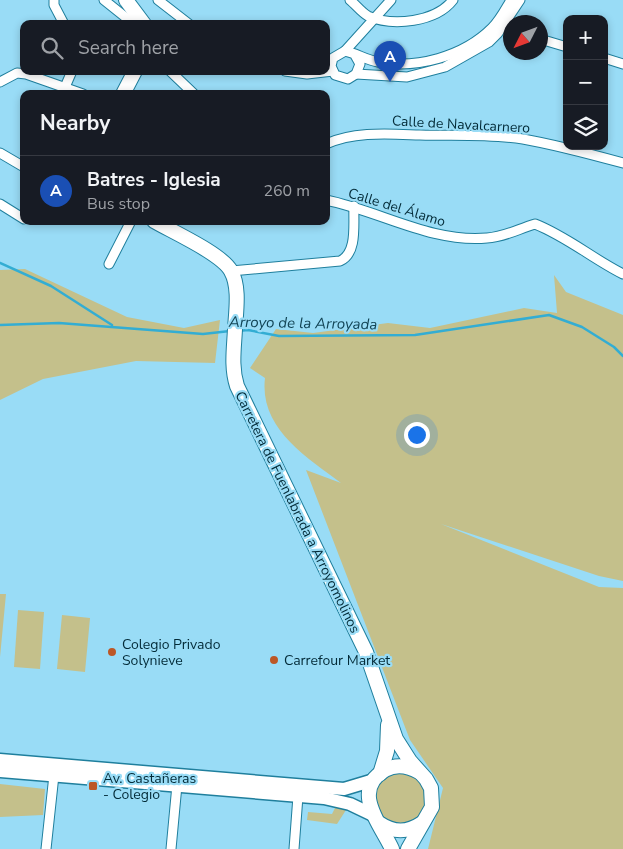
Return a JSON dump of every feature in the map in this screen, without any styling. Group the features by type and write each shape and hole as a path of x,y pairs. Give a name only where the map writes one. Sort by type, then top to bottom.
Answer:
{"main road":[{"path":"126,0 141,20"},
{"path":"125,90 133,75"},
{"path":"161,225 223,260 232,271"},
{"name":"Carretera de Fuenlabrada a Arroyomolinos","path":"232,271 235,281 236,309 233,357 237,386 366,652 396,739 419,772"},
{"path":"388,717 387,751 368,797 376,819 392,849"},
{"path":"377,777 387,769 403,766 419,772 426,779 433,797 428,816 422,823 408,849"},
{"path":"376,819 397,831 410,829 422,823"}],"street":[{"path":"54,0 54,5 62,20"},
{"path":"104,0 129,20"},
{"path":"158,0 185,20"},
{"path":"350,0 368,16 394,21 431,17 444,10 453,0"},
{"path":"333,71 333,58 345,51 391,0"},
{"path":"506,15 511,0"},
{"path":"510,15 520,0"},
{"path":"345,51 388,64 403,65 430,61 503,26"},
{"path":"356,74 407,77 445,67 489,42 503,26"},
{"path":"548,41 563,46"},
{"path":"330,71 333,71 343,79 352,78 360,64 355,55"},
{"path":"608,59 623,64"},
{"path":"0,82 20,73"},
{"path":"28,75 63,90 70,75"},
{"path":"174,75 190,90"},
{"name":"Calle de Navalcarnero","path":"330,143 350,137 376,134 522,139 623,163"},
{"path":"0,153 20,164"},
{"name":"Calle del Álamo","path":"330,201 354,206 452,238 487,238 514,233 535,224 548,229 602,264 623,274"},
{"path":"0,204 20,216"},
{"path":"232,271 346,259 352,247 354,206"},
{"path":"109,264 129,225"},
{"path":"0,760 344,789 377,777"},
{"path":"0,770 338,800 376,819"},
{"path":"46,849 54,775"},
{"path":"171,849 177,785"},
{"path":"294,849 298,796"}],"shaded area":[{"path":"25,269 127,317 184,328 220,320 215,363 136,361 43,379 0,400 0,270"},
{"path":"554,275 566,292 623,315 623,581 599,576 441,524 599,587 623,588 623,849 428,849 443,788 410,740 306,470 341,483 300,452 288,440 269,412 265,396 265,378 250,368 276,329 313,333 388,323 430,328 524,308 557,313"},
{"path":"0,594 6,594 0,657"},
{"path":"18,610 44,612 40,669 14,667"},
{"path":"62,615 90,618 85,672 57,669"},
{"path":"396,773 406,773 415,777 423,785 427,799 423,813 415,821 406,825 396,825 387,821 379,813 375,804 375,794 379,785 387,777"},
{"path":"0,784 45,789 43,815 0,817"},
{"path":"336,806 346,810 337,824 307,820 308,812 332,814"}],"waterway":[{"path":"0,263 51,286 112,325"},
{"name":"Arroyo de la Arroyada","path":"238,331 248,330 279,336 415,335 549,315 582,327 614,347 623,356"},
{"name":"Arroyo de la Arroyada","path":"0,325 59,323 203,334 230,331"}],"place":[{"name":"Batres - Iglesia","path":"390,82"},
{"name":"Colegio Privado Solynieve","path":"112,652"},
{"name":"Carrefour Market","path":"274,660"},
{"name":"Av. Castañeras - Colegio","path":"93,786"}]}
